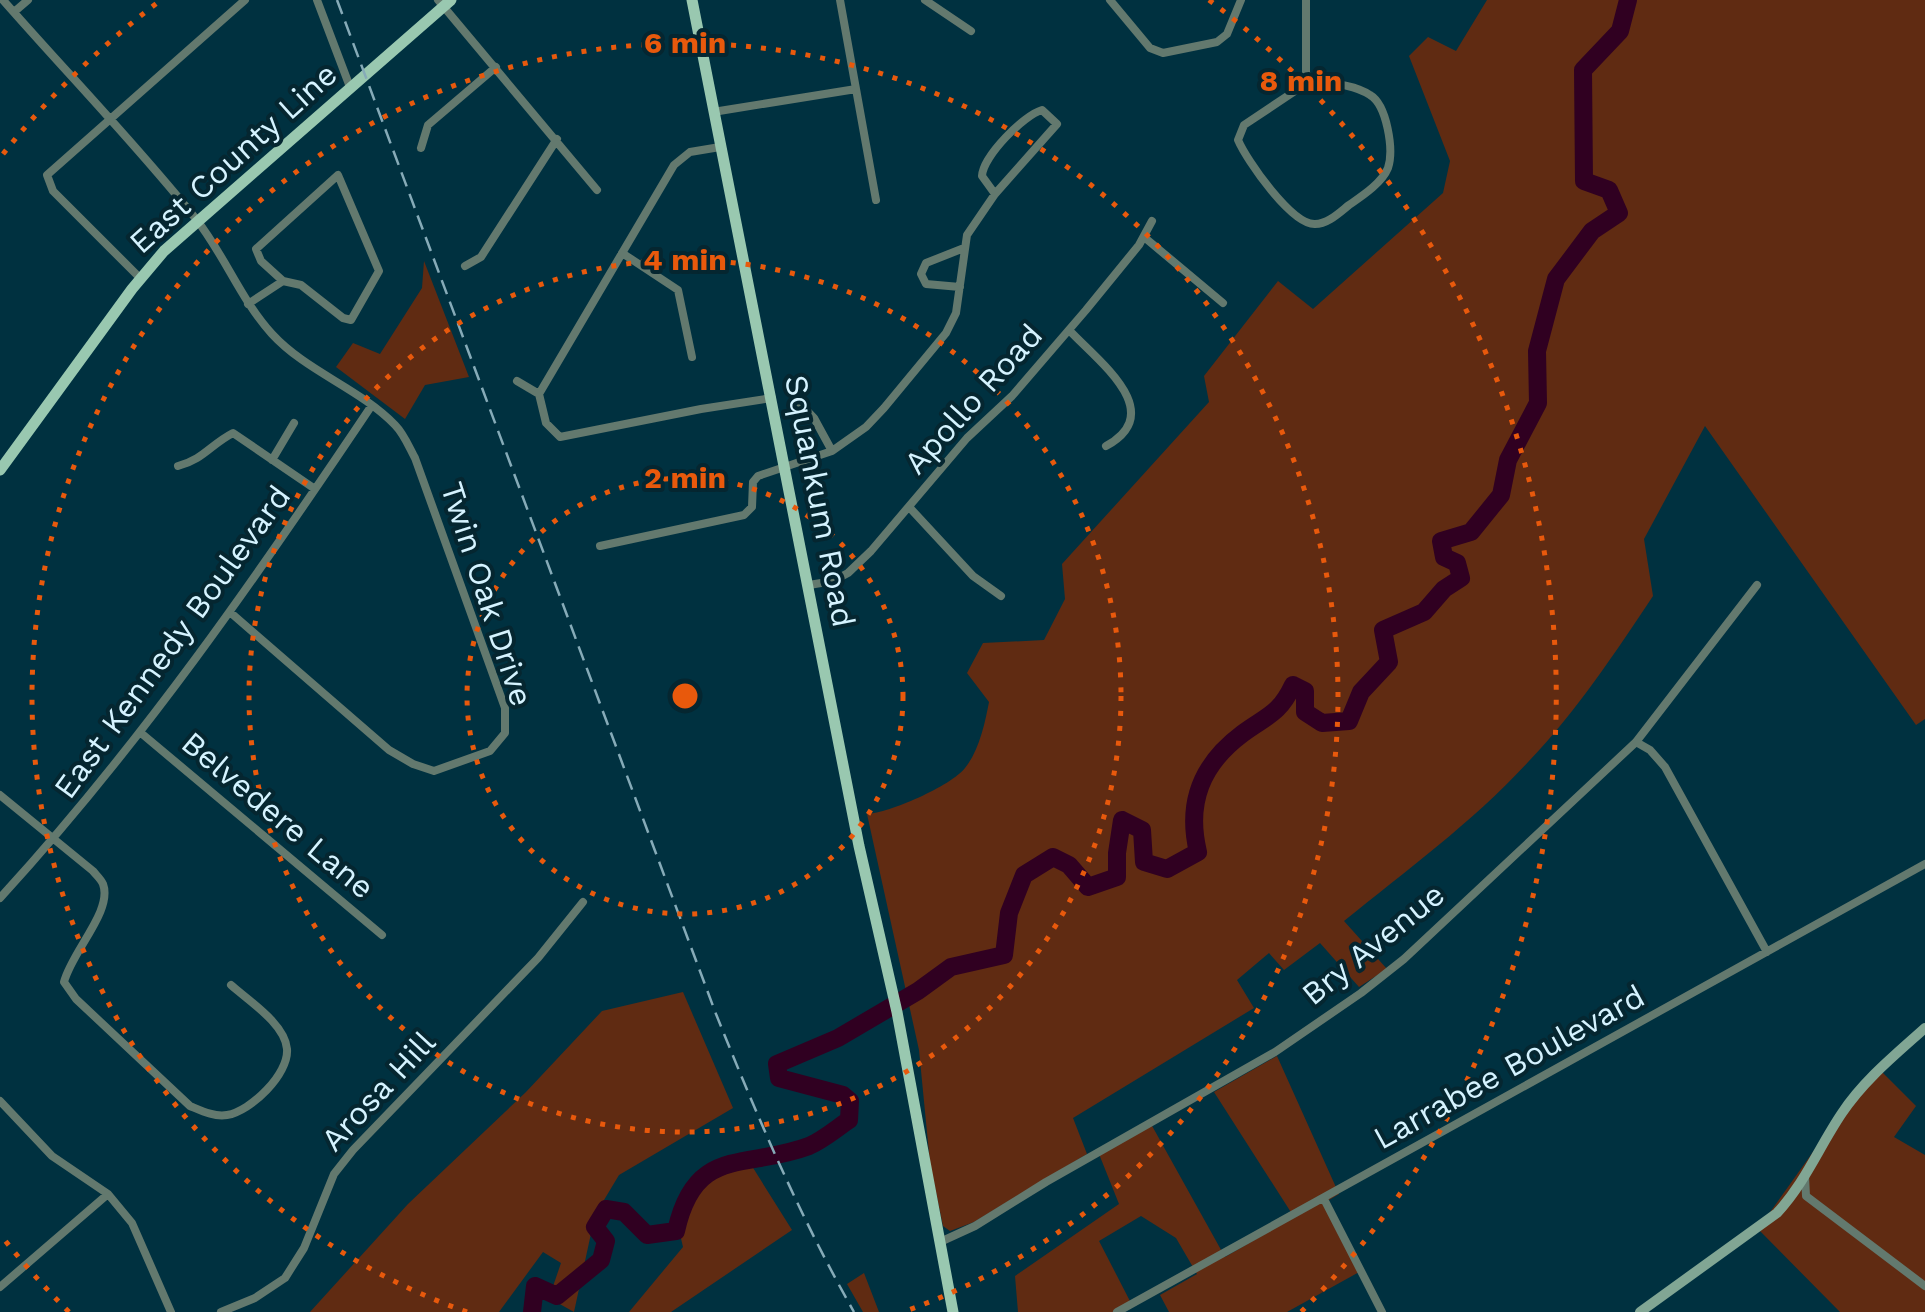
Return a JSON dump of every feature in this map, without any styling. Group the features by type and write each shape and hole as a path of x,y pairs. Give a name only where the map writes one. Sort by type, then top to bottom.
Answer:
{"main road":[{"name":"Squankum Road","path":"692,0 859,846 897,1012 953,1312"},
{"name":"East County Line","path":"0,470 141,279 197,220 444,2"}],"street":[{"name":"Twin Oak Drive","path":"3,0 197,220 233,273 248,304 294,355 372,405 398,427 415,458 505,708 505,733 490,752 434,771 413,764 389,750 231,612"},
{"path":"14,12 28,0"},
{"path":"231,12 233,0"},
{"path":"141,279 54,192 47,175 244,0"},
{"path":"317,0 350,87"},
{"path":"840,0 876,200"},
{"path":"925,0 971,31"},
{"path":"1110,0 1150,48 1162,53 1223,38 1240,0"},
{"path":"1306,0 1306,72 1310,81"},
{"path":"444,2 597,190"},
{"path":"420,148 428,126 496,68"},
{"path":"1310,81 1370,94 1378,102 1384,119 1390,157 1388,170 1366,193 1335,216 1315,224 1301,219 1286,206 1256,170 1238,140 1244,125 1310,81"},
{"path":"713,112 856,89"},
{"path":"600,546 744,515 752,506 755,478 832,451 866,428 946,333 956,313 967,235 995,194 1057,124 1042,110 1024,118 984,164 982,176 995,194"},
{"path":"466,266 482,257 557,138"},
{"path":"720,147 690,152 674,164 540,394 546,423 560,437 772,398"},
{"path":"248,304 283,281 301,285 343,318 351,320 359,309 378,271 338,174 256,249 261,261 283,281"},
{"name":"Apollo Road","path":"809,584 833,581 848,573 910,508 967,438 1012,396 1068,330 1144,237 1152,221"},
{"path":"1144,237 1223,303"},
{"path":"960,287 931,286 922,274 926,263 964,248"},
{"path":"622,254 678,290 692,357"},
{"path":"1068,330 1127,395 1133,411 1131,425 1123,437 1106,446"},
{"path":"518,381 540,394"},
{"path":"794,396 814,418 832,451"},
{"name":"East Kennedy Boulevard","path":"0,898 141,733 231,612 372,405"},
{"path":"272,460 294,424"},
{"path":"178,466 199,460 233,433 316,489"},
{"path":"910,508 972,576 1002,596"},
{"name":"Bry Avenue","path":"939,1242 975,1226 1275,1052 1404,958 1636,742 1757,585"},
{"name":"Belvedere Lane","path":"141,733 382,935"},
{"path":"1636,742 1650,750 1664,767 1767,952"},
{"path":"0,795 103,884 104,912 70,962 64,982 76,999 190,1106 210,1114 230,1114 253,1101 283,1069 287,1048 280,1030 232,985"},
{"name":"Larrabee Boulevard","path":"1117,1312 1925,864"},
{"name":"Arosa Hill","path":"220,1312 255,1298 284,1278 304,1248 334,1174 353,1150 538,958 583,902"},
{"path":"1640,1312 1754,1232 1789,1200 1842,1112 1864,1084 1925,1028"},
{"path":"0,1101 52,1156 108,1194 132,1223 171,1312"},
{"path":"1806,1176 1806,1196 1921,1284"},
{"path":"0,1287 108,1194"},
{"path":"1324,1199 1382,1312"}],"shaded area":[{"path":"1487,0 1925,0 1925,719 1916,725 1705,426 1644,539 1653,596 1594,682 1508,783 1344,921 1387,969 1359,987 1320,943 1284,970 1269,953 1237,980 1254,1008 1073,1118 1087,1154 974,1222 950,1231 943,1226 930,1163 919,1050 867,814 919,797 947,783 965,768 978,745 989,702 967,673 983,643 1044,640 1065,599 1062,564 1209,402 1204,376 1278,281 1313,309 1443,193 1450,161 1409,56 1428,37 1456,51"},
{"path":"424,261 469,377 425,385 405,419 336,367 353,343 380,354 422,288"},
{"path":"683,992 733,1108 619,1175 595,1215 574,1312 549,1298 561,1263 543,1252 499,1312 310,1312 408,1204 526,1092 602,1011"},
{"path":"1277,1056 1339,1194 1324,1203 1361,1271 1287,1312 1169,1312 1160,1295 1197,1274 1176,1238 1141,1216 1099,1241 1132,1305 1121,1312 1018,1312 1015,1276 1119,1204 1099,1154 1151,1124 1225,1257 1294,1217 1214,1092"},
{"path":"1878,1068 1916,1106 1894,1137 1925,1155 1925,1312 1840,1312 1758,1229 1850,1100"},
{"path":"745,1155 792,1230 671,1312 629,1312 683,1247 676,1217 722,1157"},
{"path":"864,1273 879,1312 863,1312 847,1284"}],"waterway":[{"path":"532,1312 535,1286 557,1296 601,1260 606,1241 595,1227 606,1209 624,1212 647,1235 676,1231 696,1185 710,1173 726,1165 809,1146 849,1120 850,1101 843,1095 779,1078 777,1064 838,1038 951,967 1004,955 1009,913 1024,875 1053,857 1069,865 1088,887 1117,877 1122,820 1142,830 1144,862 1167,869 1198,852 1194,817 1207,771 1228,746 1277,709 1293,685 1305,691 1305,712 1322,723 1349,721 1361,692 1389,662 1383,630 1424,612 1444,589 1461,578 1457,563 1444,557 1441,541 1471,532 1501,495 1508,460 1538,403 1537,351 1556,279 1592,231 1619,213 1609,190 1584,181 1583,70 1620,31 1628,0"}],"railway":[{"path":"337,0 716,1014 780,1166 854,1312"}]}
